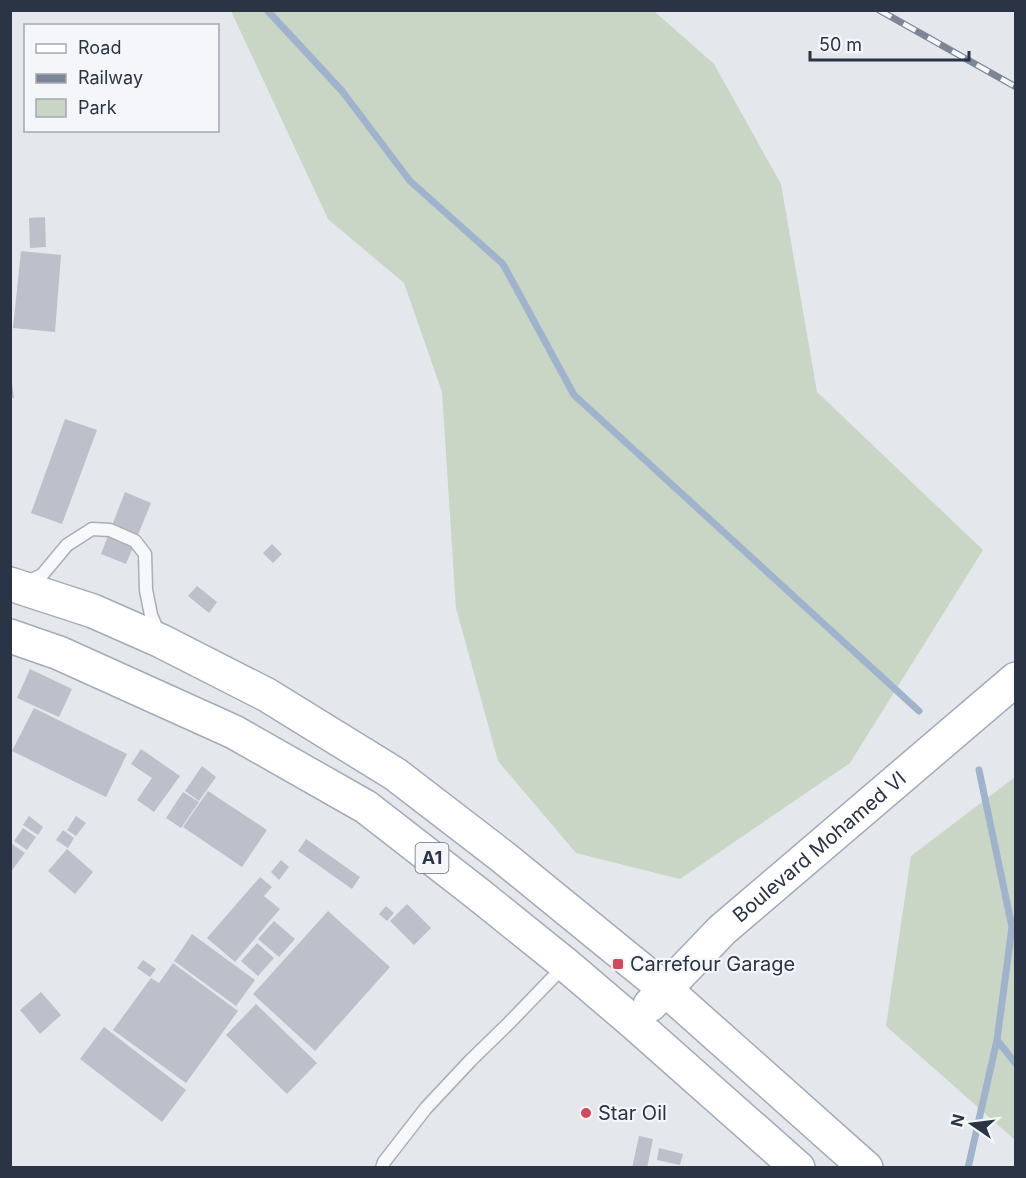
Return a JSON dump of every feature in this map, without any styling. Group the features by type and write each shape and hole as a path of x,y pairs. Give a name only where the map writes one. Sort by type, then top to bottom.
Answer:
{"main road":[{"name":"A1","path":"14,586 93,611 161,641 267,695 394,774 503,857 665,989 866,1167"},
{"name":"A1","path":"10,636 59,653 234,732 366,807 565,964 798,1167"},
{"name":"Boulevard Mohamed VI","path":"633,1022 722,930 1016,679"}],"lane":[{"path":"14,586 42,575 67,545 92,529 110,530 135,541 144,554 146,590 151,615 161,641"},
{"path":"382,1167 426,1108 565,964"}],"green space":[{"path":"231,11 654,11 714,64 781,184 817,392 983,550 850,763 680,879 576,853 498,761 456,608 442,392 404,283 328,219"},
{"path":"1015,777 1015,1140 886,1026 911,856"}],"building":[{"path":"45,217 46,247 30,248 29,218"},
{"path":"21,251 61,255 55,332 13,328"},
{"path":"10,383 12,383 14,398 10,398"},
{"path":"65,419 97,430 62,524 31,513"},
{"path":"125,492 151,503 126,564 101,554"},
{"path":"272,544 282,554 273,563 263,553"},
{"path":"197,586 217,602 209,613 188,596"},
{"path":"30,669 72,689 59,717 17,698"},
{"path":"34,708 127,754 106,797 12,751"},
{"path":"141,749 180,776 154,812 137,800 152,778 131,764"},
{"path":"202,766 216,777 199,801 185,791"},
{"path":"208,791 267,830 242,867 183,827"},
{"path":"183,792 199,802 181,828 166,818"},
{"path":"29,816 43,827 38,835 23,825"},
{"path":"76,816 86,823 76,836 67,830"},
{"path":"23,828 36,837 27,850 14,841"},
{"path":"63,830 74,838 68,848 56,840"},
{"path":"306,839 360,877 352,889 298,851"},
{"path":"12,844 25,853 10,873 10,846"},
{"path":"67,849 93,872 75,894 48,871"},
{"path":"281,860 289,867 279,880 271,872"},
{"path":"260,877 272,887 264,896 280,909 235,962 207,938"},
{"path":"407,904 431,928 414,945 390,921"},
{"path":"386,906 394,913 387,921 379,914"},
{"path":"328,911 390,967 315,1051 253,994"},
{"path":"274,921 295,939 279,957 258,939"},
{"path":"192,934 255,980 236,1006 174,961"},
{"path":"257,943 274,958 258,976 241,961"},
{"path":"143,960 156,969 150,977 137,968"},
{"path":"173,963 238,1011 186,1083 113,1030 151,978 159,983"},
{"path":"41,992 61,1015 40,1034 20,1010"},
{"path":"256,1004 317,1063 287,1094 226,1035"},
{"path":"104,1027 186,1090 162,1122 80,1059"},
{"path":"639,1136 653,1139 647,1168 632,1168"},
{"path":"659,1148 683,1154 680,1165 657,1160"}],"waterway":[{"path":"267,10 342,91 410,181 503,264 574,395 919,711"},
{"path":"979,770 1012,927 997,1040 1016,1064"},
{"path":"968,1168 997,1040"}],"railway":[{"path":"879,10 1016,87"}],"place":[{"name":"Carrefour Garage","path":"618,964"},
{"name":"Star Oil","path":"586,1113"}]}
